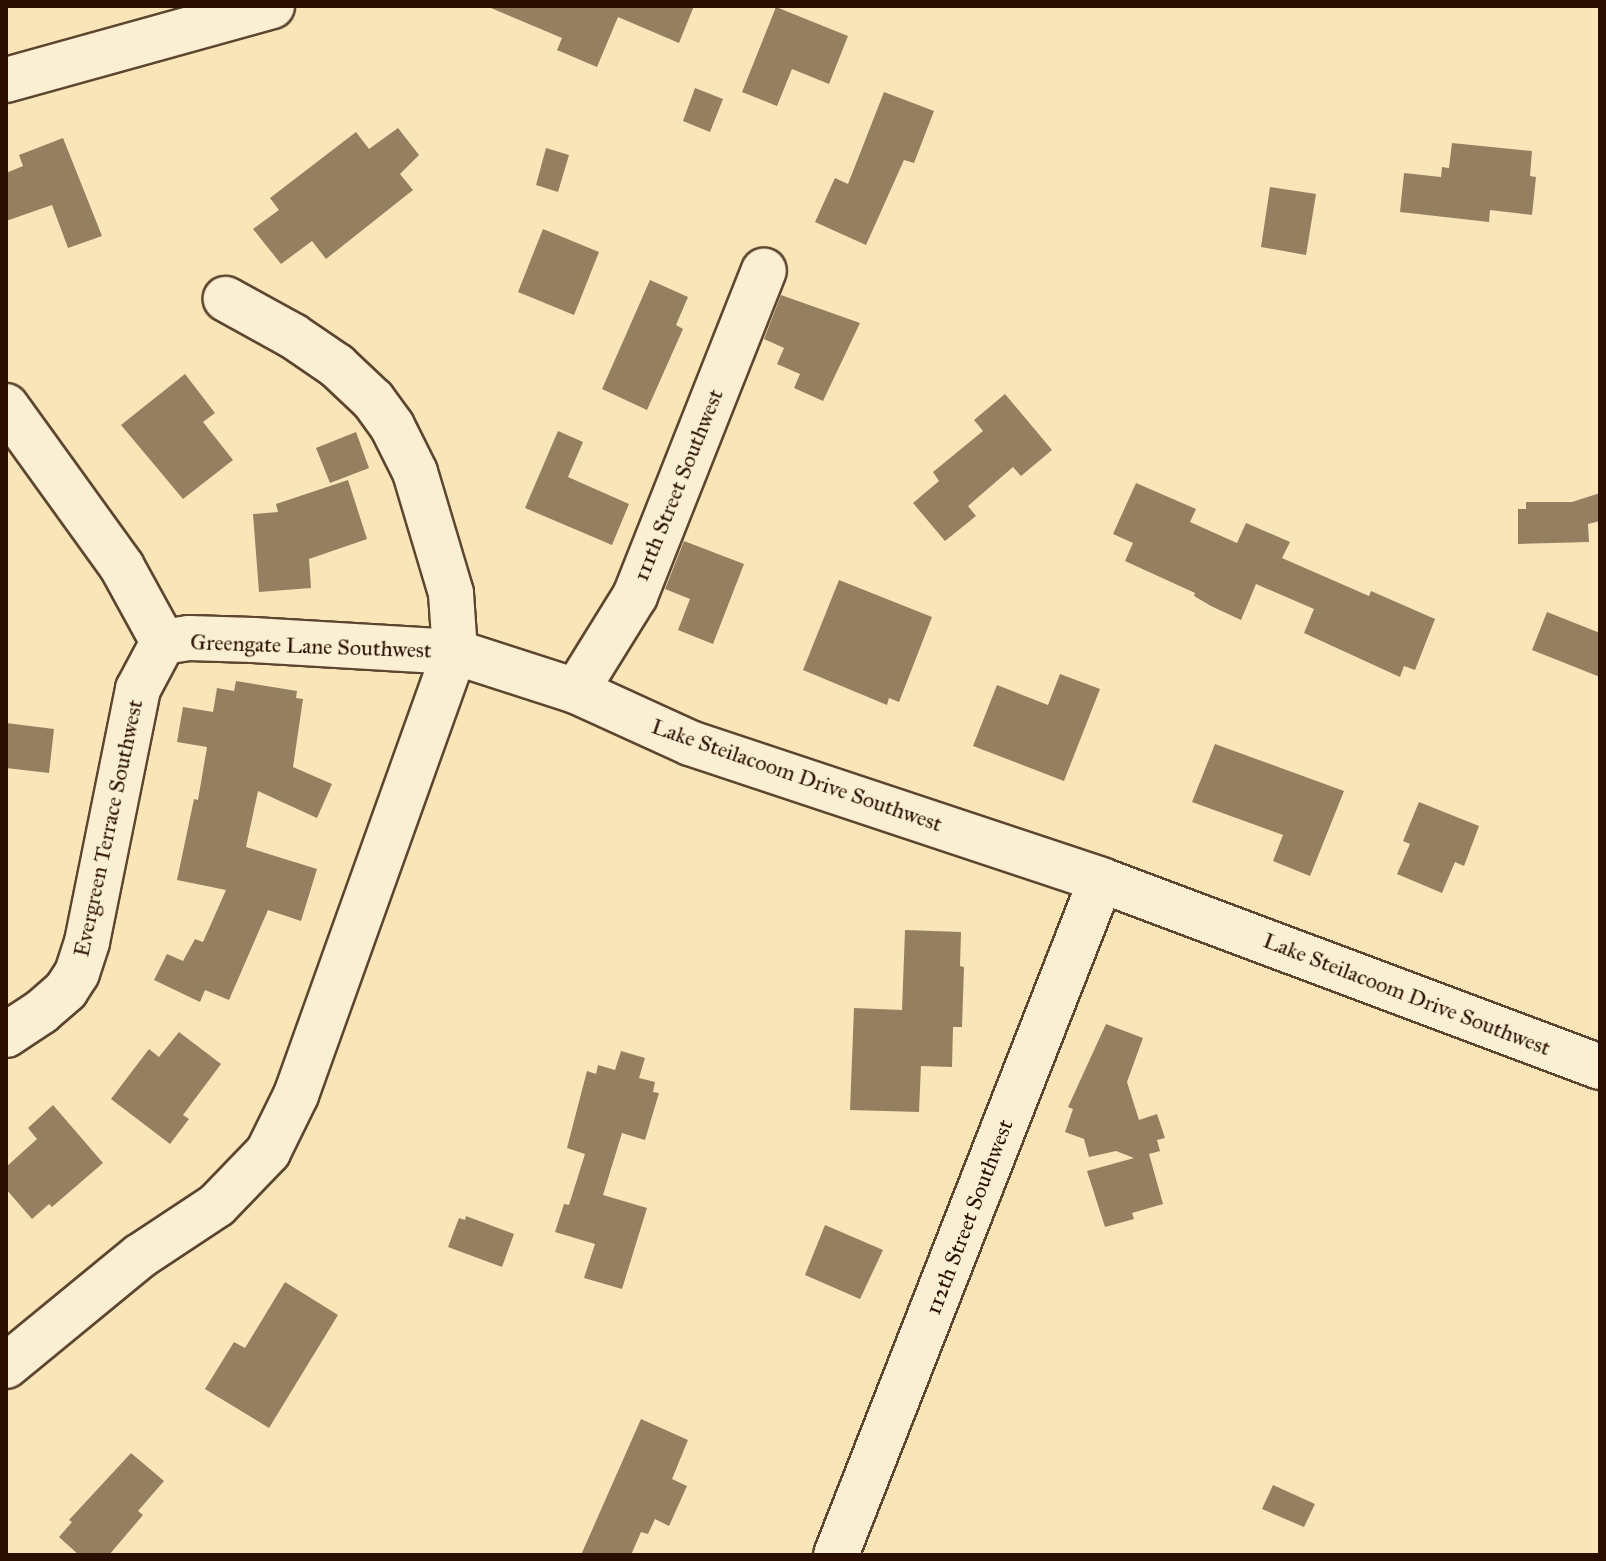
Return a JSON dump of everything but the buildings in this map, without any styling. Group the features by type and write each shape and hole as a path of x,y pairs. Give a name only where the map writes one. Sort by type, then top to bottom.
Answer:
{"street":[{"path":"6,80 272,6"},
{"name":"111th Street Southwest","path":"576,691 635,596 764,271"},
{"path":"6,1366 140,1256 217,1205 268,1152 296,1095 455,652 451,593 415,472 392,426 373,400 337,366 293,336 226,299"},
{"name":"Greengate Lane Southwest","path":"6,406 122,567 163,642 189,638 455,652"},
{"name":"Evergreen Terrace Southwest","path":"6,1035 41,1012 66,990 77,973 87,942 138,689 163,642"},
{"name":"Lake Steilacoom Drive Southwest","path":"455,652 576,691 690,743 1101,880 1600,1067"},
{"name":"112th Street Southwest","path":"836,1555 1101,880"}]}
